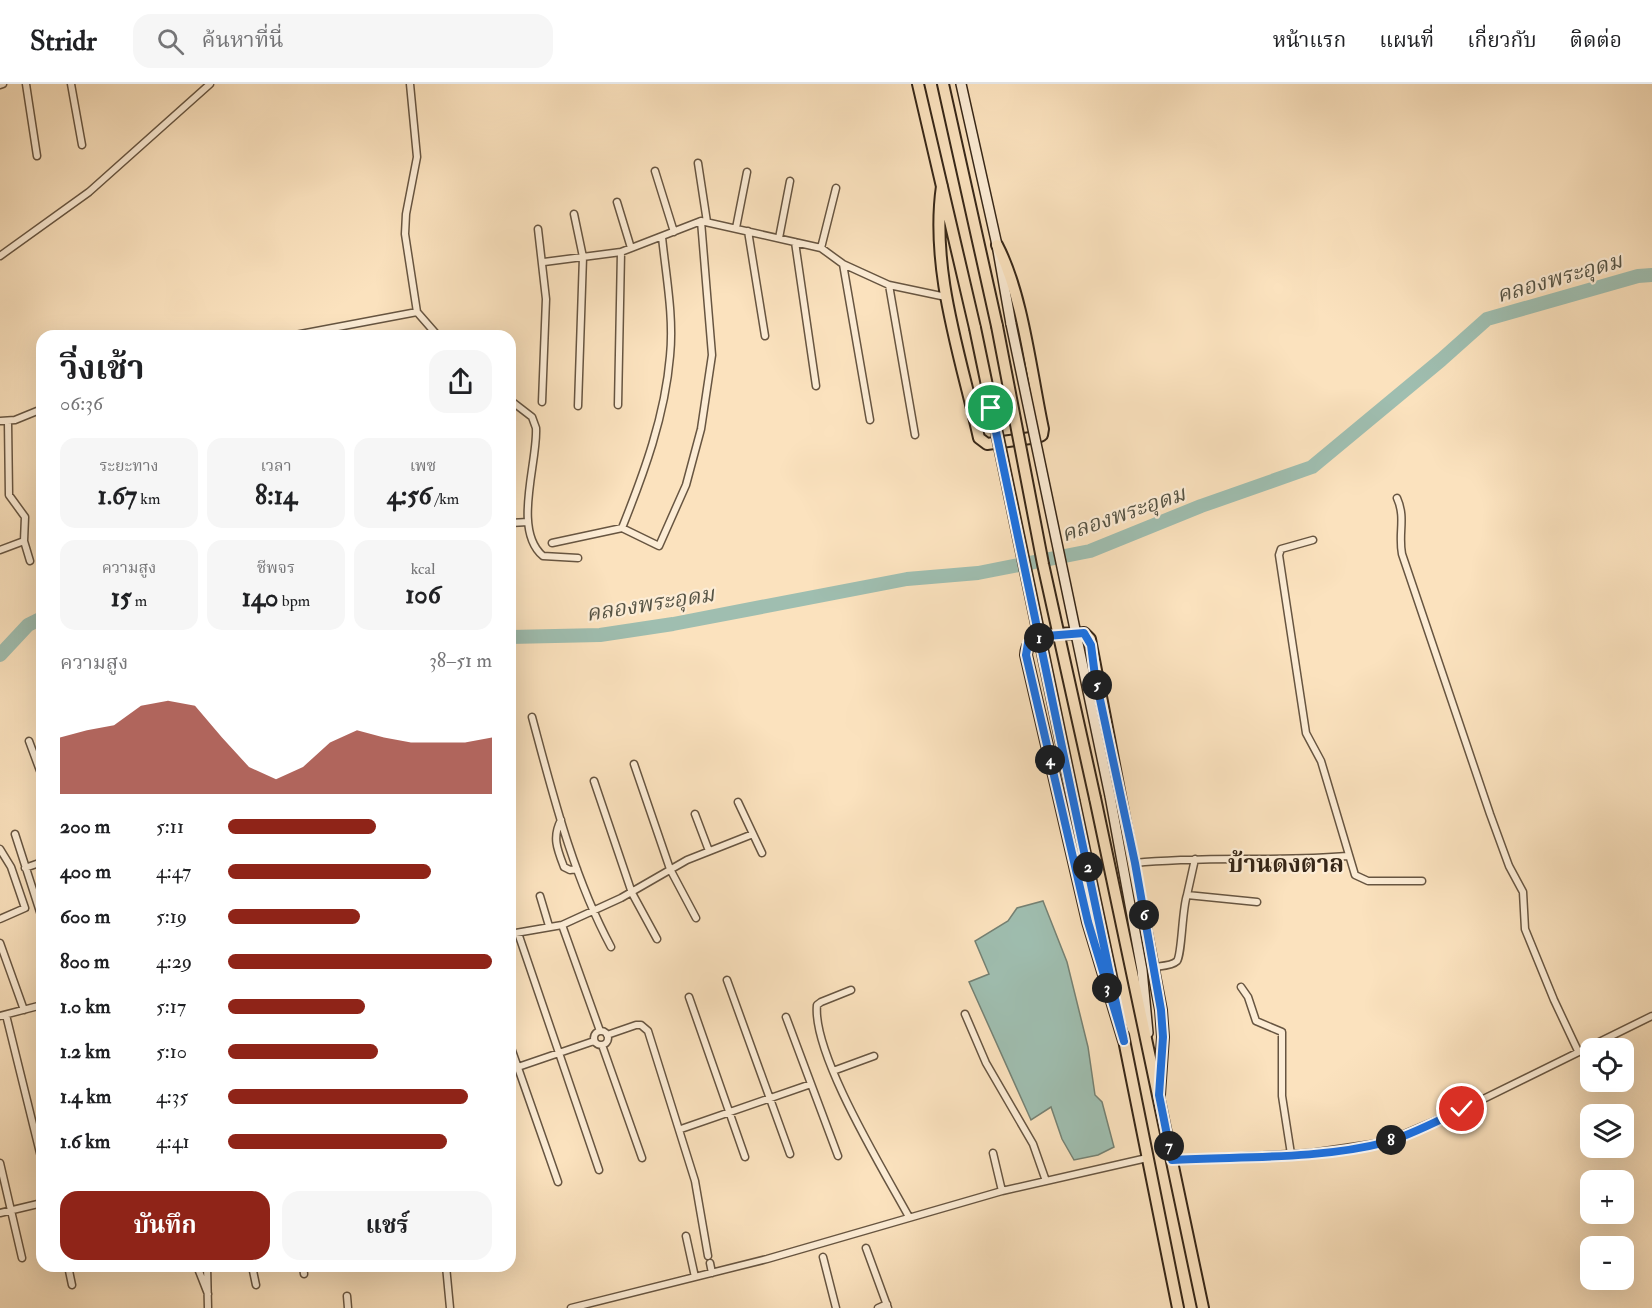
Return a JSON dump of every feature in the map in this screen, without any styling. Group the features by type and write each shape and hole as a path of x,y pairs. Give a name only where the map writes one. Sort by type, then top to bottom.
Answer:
{"main road":[{"path":"918,84 975,328 1179,1308"},
{"path":"943,84 997,326 1043,564 1203,1308"},
{"path":"961,84 997,245 1011,324 1110,796 1142,970 1149,1050"},
{"path":"942,186 939,215 942,270 982,442 987,444 1042,435 1016,300 1006,261 997,245"},
{"path":"1124,1041 1088,922 1029,666 1026,648 1034,637 1084,633 1090,639 1095,676 1135,863 1154,968 1163,1037 1159,1095"}],"street":[{"path":"26,84 37,156"},
{"path":"71,84 82,145"},
{"path":"0,256 89,192 210,84"},
{"path":"410,84 417,157 406,214 405,234 417,312 433,330"},
{"path":"552,543 622,528 659,546 686,485 700,429 712,355 698,163"},
{"path":"654,171 674,232"},
{"path":"736,228 747,172"},
{"path":"779,238 790,181"},
{"path":"821,248 836,188"},
{"path":"617,202 631,248"},
{"path":"574,214 583,257 578,406"},
{"path":"544,262 621,252 704,221 821,248 843,264 890,285 947,297"},
{"path":"538,230 544,262 546,299 542,402"},
{"path":"748,231 765,336"},
{"path":"622,528 644,473 662,411 670,355 662,237"},
{"path":"795,242 816,386"},
{"path":"618,405 621,252"},
{"path":"843,264 870,420"},
{"path":"890,285 915,435"},
{"path":"322,330 417,312"},
{"path":"516,405 532,417 536,428 528,500 528,522 537,548 543,556 578,558"},
{"path":"30,561 24,541 25,517 9,495 4,421 36,411"},
{"path":"1397,498 1404,513 1400,528 1402,554 1490,814 1509,866 1523,892 1525,929 1578,1051"},
{"path":"516,523 528,522"},
{"path":"1313,540 1281,549 1279,555 1306,733 1320,761 1347,856 1359,879 1422,881"},
{"path":"0,550 24,541"},
{"path":"532,717 577,869 592,912 611,947"},
{"path":"29,741 36,760"},
{"path":"634,764 670,869 696,918"},
{"path":"594,782 632,892 657,939"},
{"path":"738,802 762,853"},
{"path":"695,814 709,851"},
{"path":"561,820 555,832 556,846 564,867 570,870 577,869"},
{"path":"15,834 36,900"},
{"path":"599,1170 518,933 562,925 632,892 670,869 753,834"},
{"path":"0,849 11,867 25,908 0,919"},
{"path":"1135,863 1195,859 1310,860 1347,856"},
{"path":"1154,968 1177,961 1181,915 1195,859"},
{"path":"25,868 36,864"},
{"path":"1187,895 1257,902"},
{"path":"540,896 549,926"},
{"path":"562,925 600,1031 607,1035 641,1024 648,1031 681,1130 695,1181 712,1273"},
{"path":"0,943 24,1010"},
{"path":"727,980 790,1154"},
{"path":"1241,987 1248,997 1256,1021 1282,1032 1282,1096 1291,1154"},
{"path":"851,990 818,1005 817,1017 833,1071 855,1118 909,1217"},
{"path":"689,997 745,1157"},
{"path":"36,1007 3,1015 36,1139"},
{"path":"965,1014 986,1063 1033,1144 1046,1181"},
{"path":"1172,1160 1291,1154 1370,1145 1405,1136 1652,1016"},
{"path":"786,1017 837,1156"},
{"path":"594,1041 595,1035 600,1031"},
{"path":"602,1045 607,1041 607,1035"},
{"path":"518,1068 594,1041 602,1045 642,1158"},
{"path":"833,1071 874,1056"},
{"path":"516,1062 558,1182"},
{"path":"681,1130 811,1084"},
{"path":"993,1153 1002,1191"},
{"path":"571,1308 712,1273 1002,1191 1147,1158"},
{"path":"0,1163 22,1258"},
{"path":"0,1213 36,1204"},
{"path":"686,1236 695,1277"},
{"path":"866,1248 887,1306 878,1308"},
{"path":"823,1257 836,1308"},
{"path":"69,1272 72,1285"},
{"path":"199,1272 208,1294"},
{"path":"207,1272 208,1308"},
{"path":"253,1272 256,1285"},
{"path":"447,1272 450,1308"},
{"path":"347,1296 348,1308"}],"shaded area":[{"path":"1043,901 1067,962 1088,1047 1095,1095 1102,1102 1114,1147 1098,1155 1074,1160 1062,1139 1051,1107 1031,1120 969,982 989,974 975,941 1008,921 1017,908"}],"waterway":[{"name":"คลองพระอุดม","path":"516,637 600,635 673,624 907,579 978,573 1090,551 1201,506 1312,467 1487,319 1638,276 1652,275"},
{"name":"คลองพระอุดม","path":"0,655 28,625 36,621"}],"district":[{"name":"บ้านดงตาล","path":"1286,864"}],"route":[{"path":"991,408 1023,568 1040,646 1058,724 1124,1041 1088,922 1026,655 1028,643 1034,637 1084,633 1090,639 1095,676 1135,863 1161,1010 1163,1037 1159,1095 1172,1160 1311,1153 1370,1145 1405,1136 1462,1109"}]}
